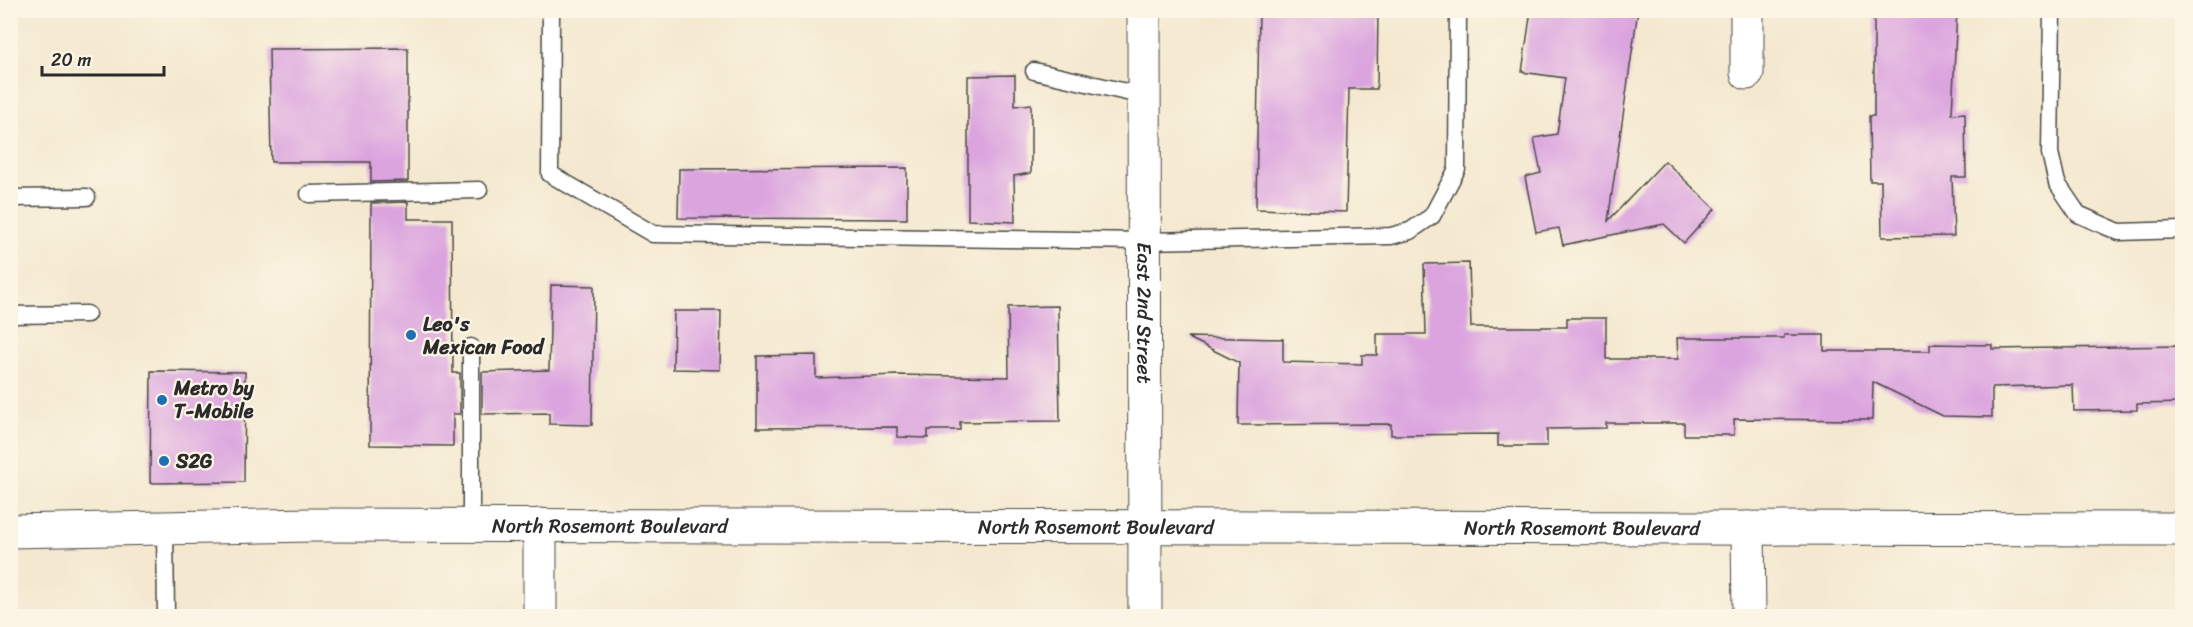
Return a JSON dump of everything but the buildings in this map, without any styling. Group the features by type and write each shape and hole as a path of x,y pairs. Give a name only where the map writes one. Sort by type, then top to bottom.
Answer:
{"street":[{"name":"East 2nd Street","path":"1144,10 1145,616"},
{"path":"1747,10 1747,73"},
{"name":"North Rosemont Boulevard","path":"10,531 471,525 2182,529"},
{"path":"540,525 540,616"},
{"path":"1748,528 1749,616"}],"lane":[{"path":"551,10 550,174 653,234 1144,241 1391,236 1410,231 1432,216 1456,169 1458,10"},
{"path":"2052,10 2050,153 2057,183 2078,214 2119,231 2182,230"},
{"path":"1034,70 1144,96"},
{"path":"309,194 479,190"},
{"path":"10,198 87,197"},
{"path":"10,315 87,314"},
{"path":"471,347 471,525"},
{"path":"165,528 165,616"}],"place":[{"name":"Leo's Mexican Food","path":"411,335"},
{"name":"Metro by T-Mobile","path":"162,400"},
{"name":"S2G","path":"164,461"}]}
